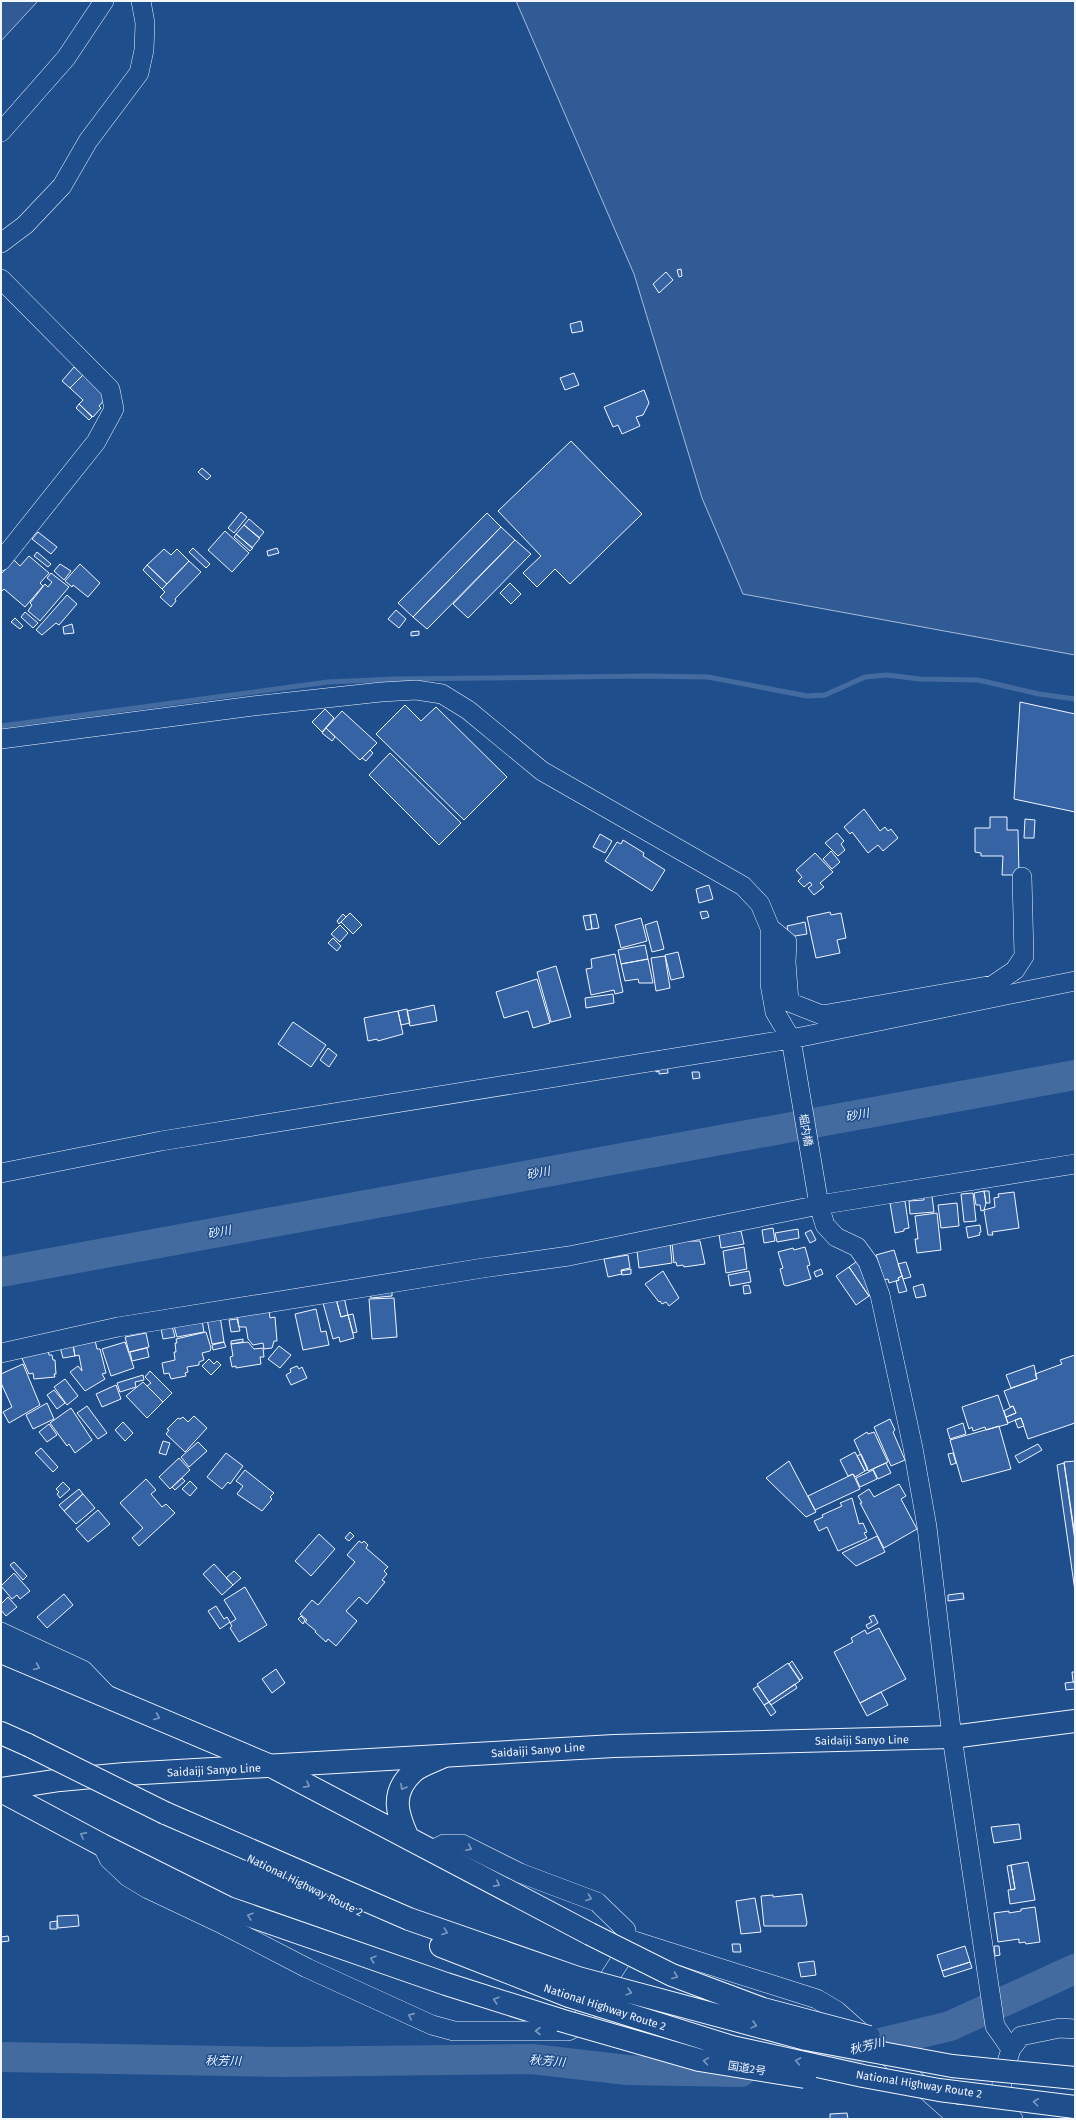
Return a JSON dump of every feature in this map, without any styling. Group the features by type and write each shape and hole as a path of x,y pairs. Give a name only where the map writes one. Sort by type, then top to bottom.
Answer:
{"main road":[{"path":"1,1652 273,1767 672,1976 763,2009 876,2039 952,2066"},
{"name":"Saidaiji Sanyo Line","path":"1,1790 60,1780 125,1774 273,1767 614,1746 952,1737 1075,1721"},
{"name":"National Highway Route 2","path":"1,1733 165,1813 409,1919 573,1987 732,2047 863,2076 939,2090 1075,2107"},
{"path":"408,1838 399,1818 398,1802 400,1789 413,1771 444,1756"},
{"name":"国道2号","path":"1,1790 102,1845 228,1908 446,1984 560,2020 699,2060 802,2077 886,2087 939,2090"},
{"name":"National Highway Route 2","path":"573,1987 806,2039 952,2066 1075,2078"}],"street":[{"path":"1,132 66,58 104,1"},
{"path":"1,243 25,225 62,186 88,141 139,73 144,50 145,23 141,1"},
{"path":"1,279 110,390 114,409 96,442 1,561"},
{"path":"1,739 253,706 381,692 416,690 442,694 468,710 542,771 743,886 760,904 770,928 770,984 775,1012 792,1046"},
{"path":"770,928 788,942 786,962 789,1002 822,1015 993,985 1015,970 1024,956 1022,877"},
{"path":"1,1173 161,1141 792,1046 1075,981"},
{"name":"堀内橋","path":"792,1046 819,1205 825,1225 836,1237 857,1248 868,1262 880,1295 913,1448 927,1527 952,1737 995,2026 1011,2049"},
{"path":"1,1353 118,1327 202,1312 569,1256 819,1205 1075,1164"},
{"path":"1,1632 83,1670 110,1698"},
{"path":"102,1845 109,1859 128,1877 148,1889 224,1925 307,1968 432,2025 454,2031 568,2031 578,2026 622,1958 626,1930 597,1902 520,1873 462,1844 444,1844 432,1850"},
{"path":"625,1938 818,2000 837,2011 953,2114 1006,2118 1002,2078 1011,2049 1021,2036 1060,2028 1075,2029"},
{"path":"894,2063 959,2076 1002,2078"}],"shaded area":[{"path":"1,1 38,1 1,41"},
{"path":"516,1 1075,1 1075,655 743,594 702,498 634,274"}],"building":[{"path":"681,269 682,276 679,277 677,270"},
{"path":"666,272 673,280 659,293 653,284"},
{"path":"581,321 583,331 572,333 570,324"},
{"path":"74,367 83,375 70,388 62,381"},
{"path":"574,373 579,385 565,390 560,378"},
{"path":"83,375 107,397 99,406 101,408 93,417 79,404 83,400 70,388"},
{"path":"644,390 649,403 643,415 636,417 640,426 622,434 618,425 613,427 604,407"},
{"path":"79,404 92,417 89,420 76,408"},
{"path":"571,441 642,514 570,584 555,569 537,587 523,573 541,556 498,511"},
{"path":"202,468 211,476 207,480 198,472"},
{"path":"241,512 247,517 234,533 228,528"},
{"path":"487,513 501,527 413,617 398,603"},
{"path":"249,519 264,532 259,538 244,525"},
{"path":"244,525 260,538 252,548 236,534"},
{"path":"501,527 515,540 427,629 413,617"},
{"path":"225,531 249,553 232,572 208,550"},
{"path":"38,532 57,547 51,554 32,539"},
{"path":"236,534 253,548 250,551 234,537"},
{"path":"515,540 531,554 468,618 453,604"},
{"path":"193,548 210,564 206,568 189,552"},
{"path":"277,548 279,553 268,556 267,551"},
{"path":"164,549 171,555 177,549 189,561 167,584 147,565"},
{"path":"37,552 51,564 48,567 34,556"},
{"path":"29,556 49,573 40,583 43,586 25,607 4,589 1,592 1,574 14,560 20,566"},
{"path":"189,561 201,572 175,599 176,601 171,607 160,597 165,592 162,589"},
{"path":"60,564 71,571 64,580 54,571"},
{"path":"80,564 100,583 88,597 73,585 72,587 65,581"},
{"path":"147,565 167,584 162,589 143,570"},
{"path":"51,573 69,587 40,621 28,611 32,605 30,603 45,584 48,587 52,582 47,578"},
{"path":"510,583 521,594 511,604 500,593"},
{"path":"67,595 77,604 59,625 56,623 42,635 36,630"},
{"path":"396,610 406,619 399,628 388,619"},
{"path":"25,612 38,623 33,628 21,617"},
{"path":"15,618 23,626 20,629 11,622"},
{"path":"72,624 74,633 64,634 63,627"},
{"path":"419,631 419,635 411,636 411,632"},
{"path":"1020,702 1075,714 1075,812 1014,799"},
{"path":"405,705 421,721 436,707 507,777 464,820 376,734"},
{"path":"325,709 334,718 322,732 312,722"},
{"path":"342,711 377,743 360,760 326,728"},
{"path":"326,728 335,737 332,741 322,733"},
{"path":"370,750 373,753 366,761 362,758"},
{"path":"390,753 461,823 439,845 369,775"},
{"path":"864,809 880,831 885,827 888,831 891,829 898,838 883,851 878,845 868,853 852,832 850,834 844,827"},
{"path":"990,817 1007,817 1007,830 1018,830 1019,875 1002,875 1003,856 981,856 981,853 975,852 975,828 990,828"},
{"path":"1025,819 1035,820 1034,838 1024,838"},
{"path":"837,833 844,841 841,844 845,850 838,856 825,843"},
{"path":"600,834 612,841 605,853 593,847"},
{"path":"623,840 644,853 643,856 665,870 652,891 605,861 617,842 621,844"},
{"path":"831,851 840,862 832,869 823,859"},
{"path":"815,853 833,872 820,883 824,887 814,895 808,888 812,885 810,882 804,887 798,881 802,877 796,870"},
{"path":"709,885 713,899 699,903 696,889"},
{"path":"707,911 709,917 702,919 700,912"},
{"path":"830,912 831,915 841,913 846,938 837,940 840,953 816,958 807,917"},
{"path":"350,913 362,925 353,934 341,922"},
{"path":"343,914 346,917 339,924 337,921"},
{"path":"596,914 599,928 592,929 590,915"},
{"path":"590,915 592,929 586,930 583,916"},
{"path":"641,918 647,941 621,948 615,925"},
{"path":"657,921 664,949 652,952 645,925"},
{"path":"805,922 807,934 789,937 787,926"},
{"path":"340,925 348,933 340,942 331,934"},
{"path":"333,938 341,946 337,951 328,943"},
{"path":"645,945 648,959 621,964 618,950"},
{"path":"678,952 684,977 671,980 665,955"},
{"path":"615,954 623,992 615,994 614,990 591,995 586,969 592,968 591,959"},
{"path":"665,956 670,988 656,991 651,958"},
{"path":"648,959 653,983 639,983 638,979 625,981 621,964"},
{"path":"556,966 571,1017 551,1022 537,972"},
{"path":"537,979 550,1023 533,1028 528,1011 504,1018 496,992"},
{"path":"613,994 614,1003 586,1008 585,998"},
{"path":"434,1005 437,1021 410,1026 407,1011"},
{"path":"407,1009 410,1023 401,1025 398,1011"},
{"path":"398,1011 403,1034 378,1041 377,1039 368,1041 364,1018"},
{"path":"293,1022 326,1045 311,1067 278,1044"},
{"path":"328,1048 337,1055 329,1067 320,1060"},
{"path":"667,1050 668,1073 659,1074 659,1071 656,1072 653,1052"},
{"path":"692,1072 699,1072 700,1078 693,1079"},
{"path":"984,1191 989,1191 990,1203 986,1203"},
{"path":"984,1191 986,1203 984,1210 981,1211 980,1205 976,1205 974,1193"},
{"path":"1014,1192 1019,1228 992,1232 993,1235 988,1235 984,1210 995,1207 994,1198 999,1197 998,1194"},
{"path":"973,1193 976,1221 964,1222 961,1194"},
{"path":"924,1196 932,1196 934,1212 910,1214 909,1201 924,1200"},
{"path":"905,1201 909,1228 895,1233 890,1203"},
{"path":"957,1203 959,1226 941,1228 938,1205"},
{"path":"937,1213 941,1250 917,1253 915,1239 918,1239 915,1216"},
{"path":"980,1225 980,1235 968,1238 966,1227"},
{"path":"773,1228 775,1241 764,1243 762,1230"},
{"path":"798,1229 799,1238 777,1242 775,1233"},
{"path":"811,1230 816,1240 810,1243 805,1233"},
{"path":"741,1231 744,1244 721,1248 719,1234"},
{"path":"700,1241 705,1264 684,1267 683,1265 677,1266 676,1262 674,1263 672,1243"},
{"path":"670,1242 672,1263 639,1268 637,1251"},
{"path":"744,1247 747,1269 726,1273 723,1251"},
{"path":"805,1247 810,1265 807,1266 811,1279 787,1286 784,1285 780,1269 783,1268 778,1252 793,1248 794,1250"},
{"path":"894,1250 902,1276 898,1278 899,1280 889,1283 888,1279 884,1280 876,1255"},
{"path":"628,1255 630,1268 621,1270 622,1274 608,1277 604,1259"},
{"path":"860,1259 872,1294 869,1296 849,1267"},
{"path":"906,1262 911,1277 903,1279 898,1264"},
{"path":"849,1267 869,1296 856,1305 836,1276"},
{"path":"631,1269 631,1274 622,1275 621,1271"},
{"path":"821,1269 823,1274 816,1277 814,1272"},
{"path":"663,1271 679,1298 669,1306 666,1302 662,1304 660,1301 659,1302 645,1284"},
{"path":"749,1271 751,1282 730,1286 728,1275"},
{"path":"902,1276 907,1291 899,1293 896,1281"},
{"path":"923,1284 926,1296 916,1298 913,1287"},
{"path":"749,1285 751,1293 744,1294 743,1286"},
{"path":"392,1289 392,1296 371,1298 370,1293"},
{"path":"344,1297 348,1315 341,1317 336,1299"},
{"path":"394,1298 397,1337 372,1339 369,1299"},
{"path":"336,1299 341,1317 348,1315 354,1338 340,1342 339,1337 333,1339 323,1303"},
{"path":"269,1309 270,1318 275,1317 277,1341 274,1341 272,1348 264,1349 263,1343 253,1345 248,1339 246,1327 239,1327 237,1314"},
{"path":"316,1309 321,1332 326,1331 329,1345 303,1350 295,1314"},
{"path":"353,1314 357,1332 353,1333 348,1315"},
{"path":"220,1316 224,1342 212,1344 207,1319"},
{"path":"237,1319 240,1331 231,1332 229,1320"},
{"path":"202,1320 204,1332 177,1337 174,1326"},
{"path":"172,1326 175,1337 163,1339 161,1328"},
{"path":"206,1332 211,1348 210,1351 202,1353 204,1360 199,1362 199,1365 187,1367 188,1372 185,1373 186,1376 171,1379 169,1373 164,1374 162,1363 175,1360 174,1352 176,1352 176,1339"},
{"path":"146,1333 149,1347 129,1352 125,1337"},
{"path":"243,1339 243,1342 231,1344 231,1341"},
{"path":"95,1340 97,1349 100,1349 106,1373 102,1374 105,1379 85,1391 70,1372 78,1366 82,1371 79,1355 75,1356 73,1345"},
{"path":"125,1342 134,1368 111,1376 102,1349"},
{"path":"224,1342 226,1347 213,1350 212,1345"},
{"path":"248,1342 254,1349 263,1348 264,1357 260,1357 261,1364 236,1368 236,1366 232,1367 230,1357 233,1356 231,1344"},
{"path":"73,1345 75,1356 63,1358 60,1347"},
{"path":"279,1346 291,1355 280,1368 268,1359"},
{"path":"147,1348 149,1357 132,1361 130,1352"},
{"path":"48,1350 49,1355 52,1355 53,1360 55,1360 55,1377 34,1379 33,1373 29,1374 20,1354"},
{"path":"1075,1355 1075,1423 1028,1439 1021,1418 1008,1423 1006,1417 1016,1413 1013,1406 1010,1407 1004,1391 1037,1379 1035,1374 1062,1364 1060,1360"},
{"path":"209,1359 214,1364 217,1361 221,1365 211,1375 202,1366"},
{"path":"23,1364 40,1405 9,1423 3,1412 12,1407 1,1383 1,1374"},
{"path":"1034,1365 1037,1379 1011,1388 1006,1375"},
{"path":"297,1366 299,1369 302,1367 307,1378 291,1385 286,1375 291,1372 290,1369"},
{"path":"150,1371 172,1393 163,1402 147,1386 151,1383 145,1377"},
{"path":"143,1375 144,1380 135,1382 136,1387 120,1392 117,1383"},
{"path":"65,1379 78,1396 67,1405 54,1387"},
{"path":"143,1382 163,1402 147,1418 126,1396"},
{"path":"116,1385 121,1399 102,1407 96,1394"},
{"path":"54,1390 65,1403 57,1409 47,1395"},
{"path":"998,1395 1008,1424 986,1430 985,1427 973,1431 972,1427 969,1429 962,1407"},
{"path":"47,1403 54,1419 33,1429 26,1415"},
{"path":"87,1406 107,1433 98,1439 77,1413"},
{"path":"1013,1406 1016,1413 1006,1417 1004,1411"},
{"path":"71,1408 92,1440 75,1453 69,1444 67,1446 50,1423"},
{"path":"194,1416 207,1428 185,1452 166,1434 169,1430 167,1429 178,1418 180,1419 183,1417 188,1422"},
{"path":"1021,1418 1024,1426 1018,1428 1015,1420"},
{"path":"890,1419 895,1430 893,1432 905,1460 891,1466 874,1427"},
{"path":"123,1422 133,1433 125,1441 115,1430"},
{"path":"963,1423 966,1434 950,1439 947,1429"},
{"path":"49,1424 57,1435 47,1442 39,1432"},
{"path":"999,1426 1011,1469 962,1482 950,1440"},
{"path":"867,1432 868,1434 874,1432 888,1462 868,1471 854,1440"},
{"path":"163,1441 170,1443 166,1455 159,1453"},
{"path":"198,1442 207,1451 189,1467 181,1457"},
{"path":"1038,1444 1042,1450 1019,1463 1015,1456"},
{"path":"41,1448 58,1467 53,1472 35,1453"},
{"path":"855,1452 865,1471 855,1477 853,1474 848,1476 840,1460"},
{"path":"226,1453 243,1466 230,1484 228,1482 222,1489 207,1477"},
{"path":"953,1453 956,1463 951,1465 948,1454"},
{"path":"861,1454 868,1469 865,1471 857,1456"},
{"path":"179,1458 190,1470 170,1489 159,1477"},
{"path":"789,1461 816,1512 806,1517 766,1478"},
{"path":"1075,1461 1075,1536 1064,1462"},
{"path":"886,1463 891,1473 878,1479 873,1469"},
{"path":"1064,1463 1075,1541 1075,1591 1057,1465"},
{"path":"245,1470 274,1493 270,1497 272,1499 262,1511 237,1494 243,1486 236,1481"},
{"path":"873,1470 877,1479 860,1487 856,1478"},
{"path":"853,1474 860,1489 815,1510 808,1496"},
{"path":"182,1478 185,1481 175,1490 172,1487"},
{"path":"146,1479 156,1490 151,1494 162,1507 166,1504 175,1513 139,1546 132,1538 143,1528 120,1503"},
{"path":"190,1481 197,1488 190,1496 182,1489"},
{"path":"63,1482 70,1489 60,1498 57,1494 59,1492 56,1489"},
{"path":"899,1484 906,1496 901,1499 917,1529 884,1548 860,1503 862,1503 858,1496 869,1489 874,1497"},
{"path":"79,1489 83,1494 64,1511 59,1505"},
{"path":"83,1494 95,1508 76,1524 64,1511"},
{"path":"852,1498 859,1524 863,1523 867,1532 864,1533 867,1538 838,1551 827,1527 819,1531 814,1521 823,1517 822,1515 842,1506 840,1503"},
{"path":"98,1510 110,1524 88,1542 76,1529"},
{"path":"350,1532 354,1536 349,1541 345,1538"},
{"path":"319,1534 335,1549 311,1576 295,1561"},
{"path":"877,1536 885,1552 856,1566 842,1553"},
{"path":"359,1541 362,1543 364,1541 368,1545 366,1548 388,1567 384,1571 387,1574 382,1580 385,1582 367,1604 359,1597 346,1611 357,1621 336,1646 328,1639 326,1642 305,1622 307,1620 300,1614 312,1600 318,1605 355,1562 347,1555"},
{"path":"14,1562 27,1576 23,1580 10,1565"},
{"path":"214,1564 233,1585 222,1595 203,1574"},
{"path":"234,1571 241,1578 233,1585 226,1578"},
{"path":"14,1573 30,1591 20,1599 17,1595 12,1599 1,1586"},
{"path":"245,1587 267,1625 239,1642 230,1628 232,1626 230,1623 236,1619 224,1600"},
{"path":"963,1593 964,1599 948,1601 948,1595"},
{"path":"64,1594 73,1605 47,1628 37,1617"},
{"path":"8,1597 17,1607 6,1616 1,1610 1,1604"},
{"path":"216,1606 224,1619 227,1617 230,1622 220,1629 208,1611"},
{"path":"874,1615 878,1623 868,1629 866,1625 872,1622 869,1617"},
{"path":"301,1616 305,1620 303,1624 298,1619"},
{"path":"879,1628 906,1679 860,1703 834,1652 853,1642 851,1638 865,1630 867,1634"},
{"path":"792,1661 803,1678 800,1680 789,1664"},
{"path":"788,1663 800,1681 769,1702 757,1684"},
{"path":"276,1669 285,1683 272,1693 262,1679"},
{"path":"1072,1672 1075,1672 1075,1682 1073,1682"},
{"path":"1075,1682 1075,1689 1066,1690 1065,1683"},
{"path":"795,1684 797,1688 771,1705 769,1702"},
{"path":"758,1686 769,1702 764,1705 753,1689"},
{"path":"881,1692 888,1705 867,1716 860,1703"},
{"path":"769,1702 776,1712 771,1716 764,1705"},
{"path":"1019,1824 1021,1839 994,1843 991,1827"},
{"path":"1028,1862 1035,1900 1010,1904 1008,1890 1015,1889 1011,1865"},
{"path":"1011,1865 1015,1889 1011,1890 1007,1866"},
{"path":"802,1894 807,1923 806,1926 764,1926 761,1896 773,1895 773,1897"},
{"path":"755,1898 761,1932 741,1934 736,1901"},
{"path":"1035,1907 1040,1942 1026,1944 1025,1942 1019,1943 1019,1939 998,1942 994,1913 1009,1911 1009,1913"},
{"path":"78,1915 79,1926 58,1928 57,1916"},
{"path":"57,1921 57,1929 50,1929 50,1922"},
{"path":"8,1936 9,1941 1,1942 1,1937"},
{"path":"732,1944 740,1944 741,1952 733,1952"},
{"path":"965,1946 970,1962 942,1971 937,1955"},
{"path":"994,1946 999,1946 1000,1955 995,1956"},
{"path":"814,1961 816,1975 801,1977 798,1963"},
{"path":"970,1962 972,1968 944,1977 942,1971"},
{"path":"847,2113 848,2119 830,2119 830,2114"}],"waterway":[{"path":"1,726 328,682 396,679 648,676 708,677 807,696 825,695 865,677 887,675 920,679 978,680 1039,694 1075,699"},
{"name":"砂川","path":"1,1272 1075,1075"},
{"name":"秋芳川","path":"786,2066 950,2026 1075,1969"},
{"name":"秋芳川","path":"1,2057 282,2062 532,2059 627,2070 741,2072"}]}
